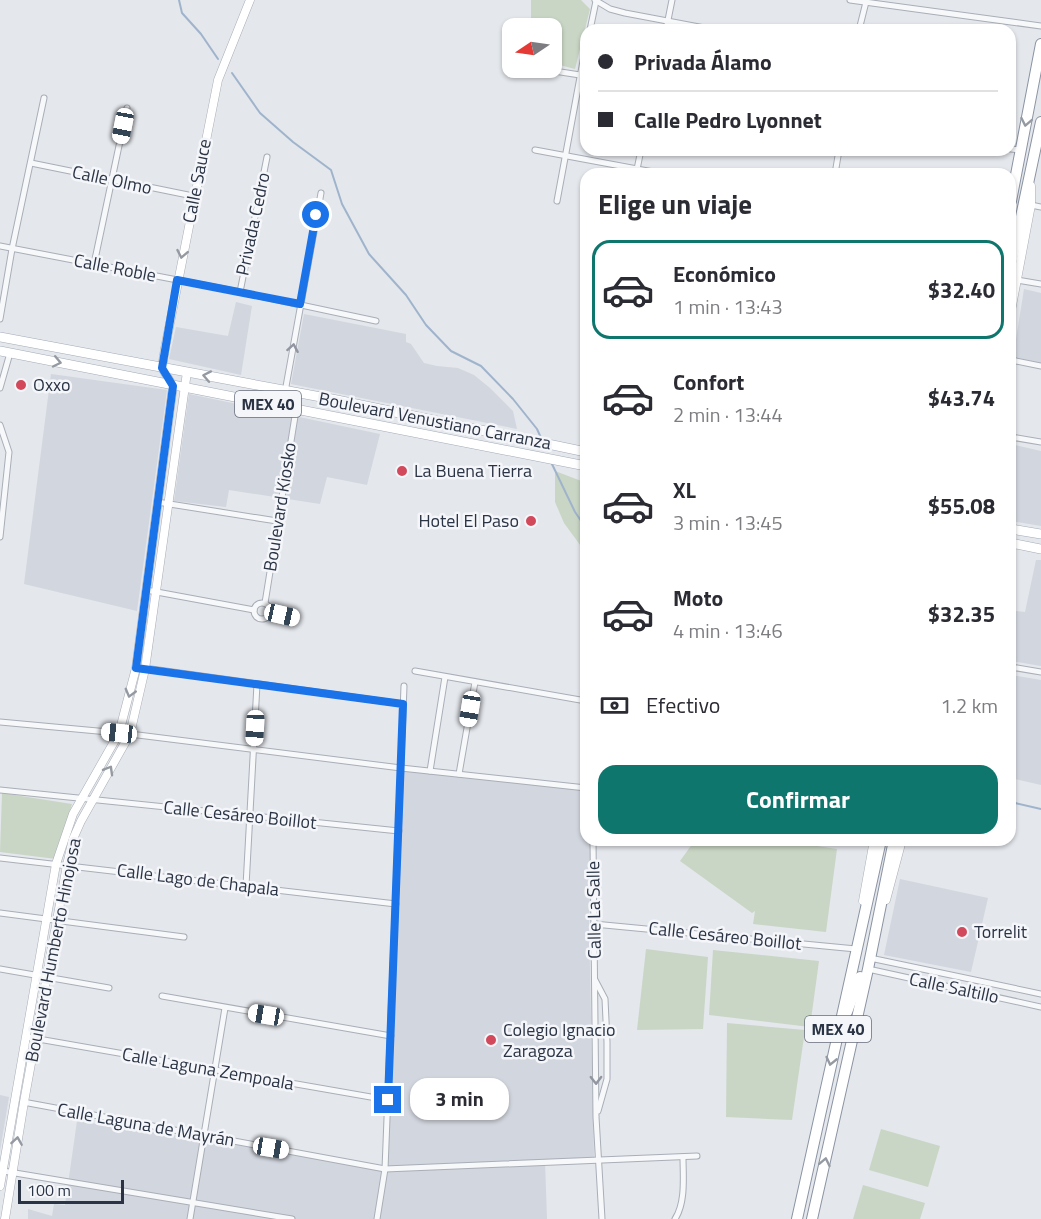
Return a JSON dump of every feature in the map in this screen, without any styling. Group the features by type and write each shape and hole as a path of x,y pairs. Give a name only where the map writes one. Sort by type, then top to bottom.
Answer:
{"highway":[{"path":"1016,150 1041,44"},
{"path":"1016,241 1040,136 1041,122"},
{"name":"MEX 40","path":"797,1219 880,846"},
{"name":"MEX 40","path":"813,1219 893,846"},
{"path":"838,1027 850,1006 870,958"},
{"path":"812,1145 812,1200 815,1205"}],"main road":[{"name":"Boulevard Venustiano Carranza","path":"0,337 346,402 580,451"},
{"name":"Boulevard Venustiano Carranza","path":"5,352 580,465"},
{"path":"1016,530 1041,534"},
{"path":"1016,544 1041,549"}],"street":[{"name":"Calle Sauce","path":"162,368 193,196 218,80 250,0"},
{"path":"591,24 596,0 610,9 680,24"},
{"path":"668,22 672,0"},
{"path":"850,0 1041,26"},
{"path":"860,24 866,2"},
{"path":"557,201 580,75 562,72"},
{"path":"0,319 12,249 44,98"},
{"path":"94,264 127,108"},
{"path":"535,150 620,168"},
{"name":"Privada Cedro","path":"240,291 267,157"},
{"name":"Calle Olmo","path":"31,163 193,196"},
{"path":"1016,285 1031,205 1032,168"},
{"path":"285,392 321,193"},
{"path":"1031,205 1041,207"},
{"name":"Calle Roble","path":"0,246 240,291 376,321"},
{"path":"1017,280 1041,284"},
{"path":"0,388 5,352"},
{"path":"1016,361 1041,366"},
{"path":"162,368 173,386"},
{"name":"Boulevard Humberto Hinojosa","path":"0,1186 36,1039 56,920 73,838 91,800 130,734 140,668 157,592 187,372"},
{"name":"Boulevard Humberto Hinojosa","path":"5,1219 27,1037 56,864 64,836 81,799 119,733 140,668 146,590 173,386"},
{"name":"Boulevard Kiosko","path":"265,603 296,410"},
{"path":"0,425 9,452 2,499 0,537"},
{"path":"167,432 178,434"},
{"path":"1016,438 1041,442"},
{"path":"157,502 277,521"},
{"path":"146,590 254,610"},
{"path":"254,610 258,604 265,603 271,613"},
{"path":"254,610 257,618 262,620 268,618 271,613"},
{"path":"271,613 294,618"},
{"path":"140,668 403,704"},
{"path":"1016,668 1041,672"},
{"path":"416,671 580,700"},
{"path":"430,771 445,677"},
{"path":"459,774 475,682"},
{"path":"246,886 257,684"},
{"path":"377,1219 385,1169 404,686"},
{"path":"0,722 130,734 401,768 580,787"},
{"name":"Calle Cesáreo Boillot","path":"0,790 399,831"},
{"name":"Calle La Salle","path":"593,846 596,1117 602,1219"},
{"path":"863,924 864,893 873,846"},
{"path":"879,915 888,896 900,846"},
{"name":"Calle Lago de Chapala","path":"0,858 396,904"},
{"path":"0,913 184,937"},
{"name":"Calle Cesáreo Boillot","path":"594,924 856,949"},
{"name":"Calle Saltillo","path":"870,958 1041,994"},
{"path":"0,969 109,988"},
{"name":"Calle Saltillo","path":"868,969 1041,1007"},
{"name":"Calle La Salle","path":"594,979 605,999 607,1052 607,1079 596,1117"},
{"path":"162,996 391,1036"},
{"path":"190,1219 225,1008"},
{"name":"Calle Laguna Zempoala","path":"27,1037 388,1100"},
{"name":"Calle Laguna de Mayrán","path":"19,1101 385,1169 697,1156"},
{"path":"675,1219 679,1212 683,1191 683,1156"},
{"path":"3,1171 292,1219"}],"shaded area":[{"path":"1024,289 1041,293 1041,364 1016,359 1016,339"},
{"path":"236,302 252,306 241,375 169,359 176,327 228,336"},
{"path":"304,314 406,334 406,342 411,344 424,363 458,368 474,375 490,388 513,411 517,429 291,384"},
{"path":"51,374 167,390 137,611 24,584"},
{"path":"189,394 380,434 367,485 327,477 320,504 229,490 226,507 174,501"},
{"path":"1016,445 1041,451 1041,526 1016,522"},
{"path":"1036,560 1041,560 1041,666 1016,662 1016,611 1025,612"},
{"path":"1016,676 1041,680 1041,785 1016,779"},
{"name":"Colegio Ignacio Zaragoza","path":"401,768 580,787 580,846 592,846 589,923 594,1157 506,1162 545,1162 547,1219 28,1219 28,1209 52,1216 54,1204 65,1205 77,1121 385,1166"},
{"name":"Torrelit","path":"900,879 988,898 971,972 884,955"},
{"path":"0,1095 9,1097 0,1151"}],"green space":[{"path":"531,0 581,0 590,9 586,24 580,24 580,49 575,69 562,66 562,18 531,18"},
{"path":"555,471 580,480 580,545 564,523 555,502"},
{"path":"2,793 72,804 56,859 0,852"},
{"path":"691,846 817,846 837,849 826,932 753,924 755,911 752,913 680,861"},
{"path":"646,949 708,957 703,1029 637,1030"},
{"path":"713,950 819,961 810,1027 709,1015"},
{"path":"727,1023 805,1030 792,1120 726,1117"},
{"path":"881,1129 940,1146 928,1187 869,1170"},
{"path":"863,1185 925,1203 920,1219 853,1219"}],"waterway":[{"path":"179,0 182,13 201,34 218,59"},
{"path":"232,73 260,113 293,142 331,170 342,204 369,254 406,295 426,325 451,351 481,366 513,399 537,429 542,440"},
{"path":"551,462 580,519"},
{"path":"1016,803 1041,809"}],"place":[{"name":"Oxxo","path":"21,385"},
{"name":"La Buena Tierra","path":"402,471"},
{"name":"Hotel El Paso","path":"531,521"},
{"name":"Torrelit","path":"962,932"},
{"name":"Colegio Ignacio Zaragoza","path":"491,1040"}],"route":[{"path":"316,215 300,304 177,280 162,368 173,386 136,668 403,704 388,1100"}]}
